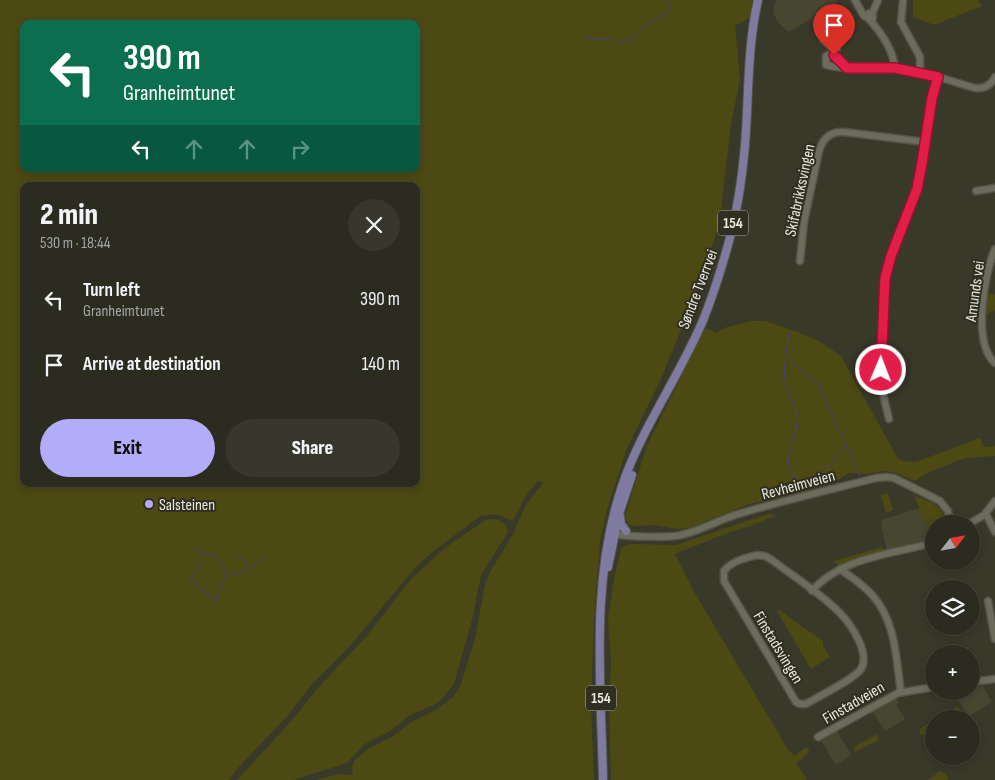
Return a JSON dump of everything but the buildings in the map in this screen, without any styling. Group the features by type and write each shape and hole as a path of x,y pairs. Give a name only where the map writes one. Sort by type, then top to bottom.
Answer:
{"main road":[{"name":"Søndre Tverrvei","path":"613,531 622,485 703,319 728,244 742,176 751,45 758,0"},
{"name":"Søndre Tverrvei","path":"603,780 600,588 606,550 648,429"},
{"path":"619,514 621,524 626,531"}],"street":[{"path":"855,0 864,16 870,18 893,56 895,68"},
{"path":"870,18 878,0"},
{"path":"903,0 901,22 920,57 920,73"},
{"path":"823,40 847,68"},
{"path":"835,52 827,55 825,58 826,64 837,68 895,68 980,88 989,85 995,77"},
{"path":"889,419 881,386 885,278 891,256 915,194 932,98 938,77"},
{"name":"Skifabrikksvingen","path":"800,260 805,217 819,151 825,138 841,132 925,142"},
{"path":"976,191 995,188"},
{"name":"Amunds vei","path":"995,249 982,313 985,349 988,357 995,363"},
{"name":"Revheimveien","path":"613,531 625,537 636,535 664,537 683,535 735,516 882,477 897,479 940,501 948,511 949,515"},
{"path":"980,518 986,514 995,501"},
{"path":"986,514 995,532"},
{"name":"Revheimveien","path":"613,531 626,531 636,535"},
{"path":"812,591 824,579 840,569 925,545"},
{"name":"Finstadsvingen","path":"757,555 765,556 812,591 844,619 861,646 864,658 862,668 854,676 806,704 800,704 796,702 725,584 723,578 724,571 730,565 741,560 757,555"},
{"name":"Finstadveien","path":"840,569 871,593 884,614 893,635 901,692"},
{"path":"988,601 995,639"},
{"path":"980,681 995,679"},
{"name":"Finstadveien","path":"818,737 901,692 925,688"}],"shaded area":[{"path":"0,0 753,0 750,18 735,25 740,79 731,125 719,226 693,300 661,379 627,448 607,510 600,541 594,617 591,707 594,780 315,780 340,774 350,775 353,773 352,767 355,760 369,748 392,737 413,721 436,710 453,697 460,687 475,639 485,585 490,572 511,538 527,503 544,482 538,481 527,494 513,521 496,514 480,516 426,557 350,646 311,685 289,714 236,770 229,780 0,780"},
{"path":"776,0 837,0 834,6 788,32 778,22 773,12"},
{"path":"913,0 978,0 982,6 934,25 913,17"},
{"path":"987,294 995,294 995,312 993,310 984,316"},
{"path":"751,321 765,321 798,332 819,341 841,356 897,457 902,461 916,462 980,438 984,447 995,446 995,456 965,458 929,472 915,481 896,473 885,471 867,474 848,473 835,482 749,504 689,528 677,529 654,525 629,525 625,516 647,445 705,329 715,333 727,327"},
{"path":"888,493 893,510 886,513 881,495"},
{"path":"914,495 935,505 942,513 943,515 925,515 925,521"},
{"path":"920,508 925,520 925,542 887,551 881,520"},
{"path":"771,513 776,518 772,517 675,554 693,590 787,748 794,756 806,747 810,752 796,763 807,780 611,780 609,707 611,662 608,619 621,548 632,544 676,545"},
{"path":"491,519 503,522 508,532 481,575 472,620 454,684 441,700 410,715 390,731 365,744 347,763 293,780 237,780 294,718 316,690 366,637 411,579 445,548 484,521"},
{"path":"882,547 885,552 841,566 834,562 837,560"},
{"path":"779,610 823,641 823,646 830,657 811,669 777,611"},
{"path":"980,686 983,686 992,702 979,710 964,710 958,700 980,700"},
{"path":"895,695 899,703 896,705 905,719 885,731 871,709"},
{"path":"958,706 961,710 951,710"},
{"path":"925,726 925,735 920,734 920,729"},
{"path":"836,730 851,755 836,765 820,739"},
{"path":"878,735 879,740 855,752 854,747"},
{"path":"940,771 945,773 949,780 928,780"}],"waterway":[{"path":"620,41 630,40 647,24 667,13 670,8 667,0"},
{"path":"585,39 615,40"},
{"path":"789,332 785,363 785,382 797,418 797,426 790,452 789,468 800,482 809,485 815,484 845,446"},
{"path":"786,356 819,386 860,476"},
{"path":"195,550 216,557 226,576"},
{"path":"238,556 245,561 248,569"},
{"path":"203,562 190,580 216,601 227,576 247,570 264,558"}],"place":[{"name":"Salsteinen","path":"149,504"}],"route":[{"path":"834,55 847,68 895,68 938,77 929,113 917,189 887,267 881,370"}]}
